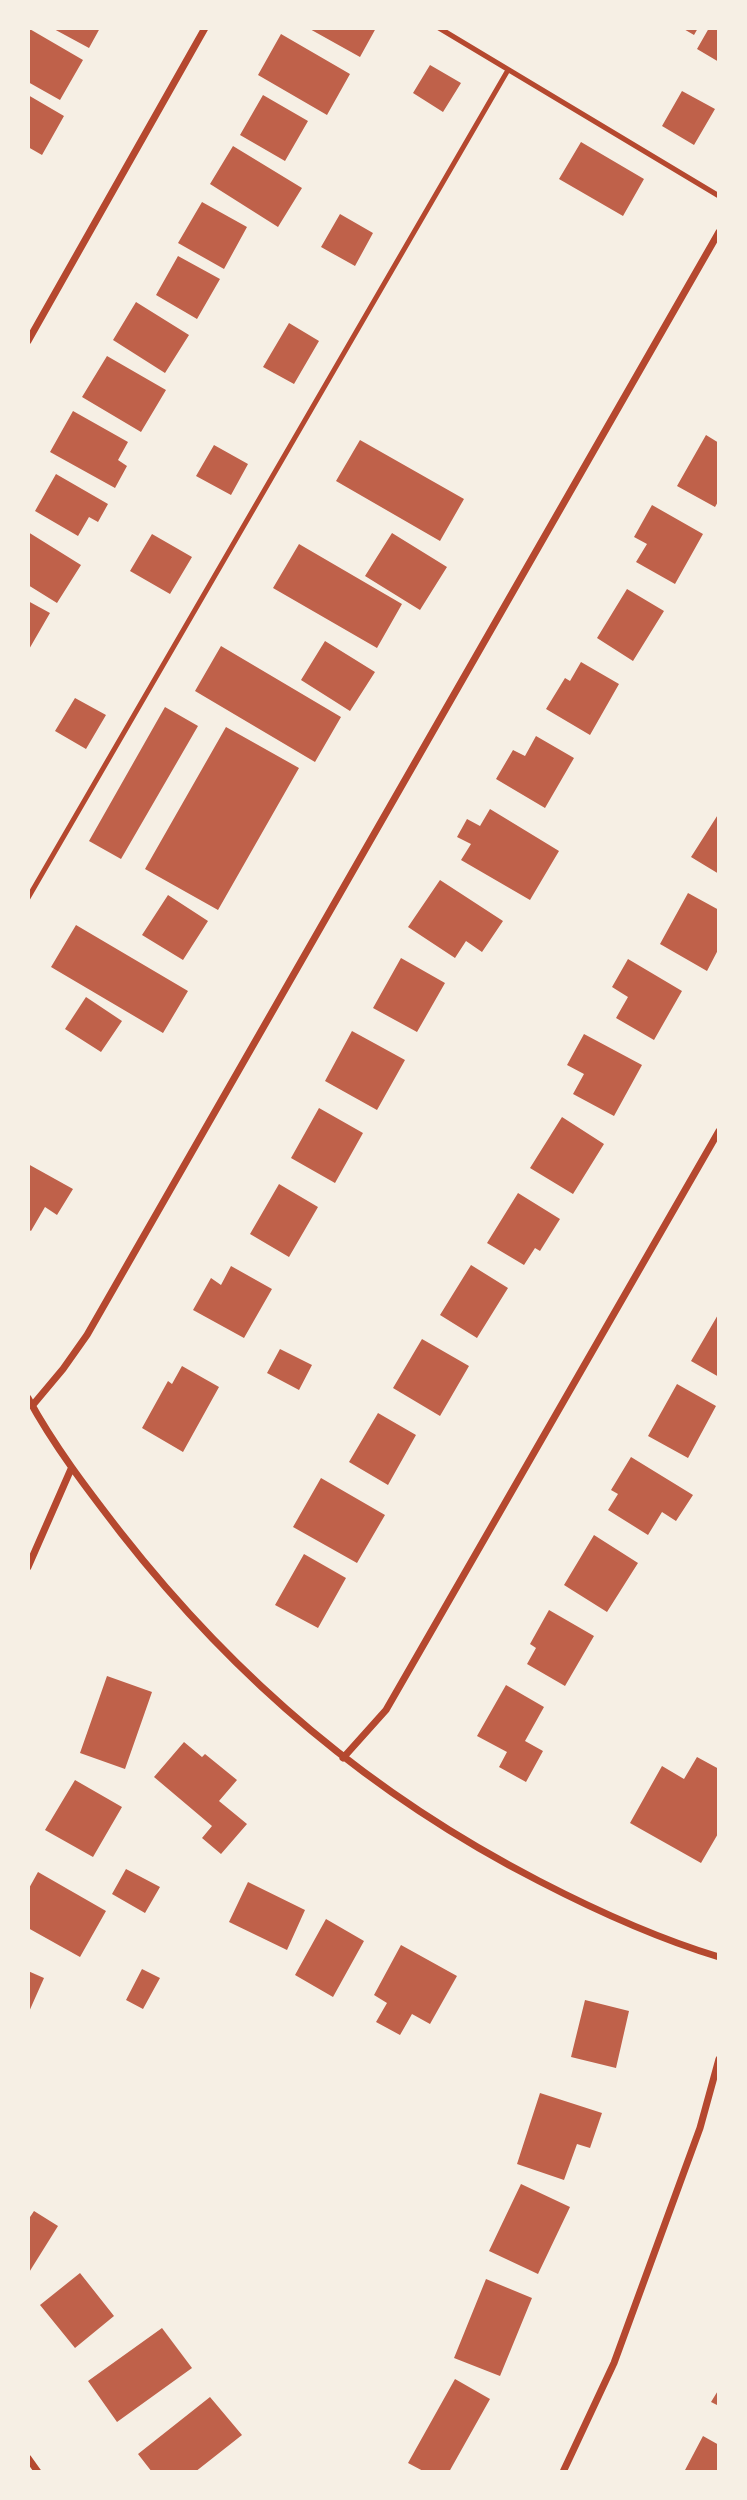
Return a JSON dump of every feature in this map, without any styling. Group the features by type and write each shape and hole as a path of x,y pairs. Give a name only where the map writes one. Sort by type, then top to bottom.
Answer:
{"street":[{"path":"28,341 205,28"},
{"path":"719,232 87,1335 63,1369 30,1402 71,1469 160,1583 244,1671 343,1758 405,1803 487,1854 592,1909 679,1945 719,1956"},
{"path":"343,1758 386,1710 719,1131"},
{"path":"28,1567 71,1469"},
{"path":"563,2472 614,2363 700,2129 719,2059"},
{"path":"28,2458 38,2472"}],"lane":[{"path":"439,28 719,195"},
{"path":"28,898 508,70"}],"building":[{"path":"28,28 83,60 60,100 28,82"},
{"path":"52,28 100,28 89,48"},
{"path":"308,28 376,28 360,57"},
{"path":"682,28 698,28 694,35"},
{"path":"709,28 719,28 719,62 697,49"},
{"path":"281,34 350,74 327,115 258,75"},
{"path":"430,65 461,83 443,112 413,93"},
{"path":"682,91 715,109 694,145 662,126"},
{"path":"28,95 64,116 42,155 28,147"},
{"path":"263,95 308,121 285,161 240,135"},
{"path":"581,142 644,179 623,216 559,179"},
{"path":"233,146 302,188 278,227 210,184"},
{"path":"202,202 247,227 224,269 178,243"},
{"path":"340,214 373,233 355,266 321,247"},
{"path":"178,256 220,279 197,319 156,295"},
{"path":"136,302 189,335 165,373 113,340"},
{"path":"289,323 319,341 294,384 263,367"},
{"path":"107,356 166,390 141,432 82,397"},
{"path":"73,411 128,442 118,460 127,466 115,488 50,452"},
{"path":"706,435 719,443 719,500 715,507 677,486"},
{"path":"360,440 464,499 440,541 336,481"},
{"path":"214,445 248,464 231,495 196,476"},
{"path":"56,474 108,504 98,522 89,517 78,536 35,511"},
{"path":"652,505 703,534 675,584 636,562 647,544 634,537"},
{"path":"28,532 81,565 57,603 28,585"},
{"path":"392,533 447,567 420,610 365,576"},
{"path":"152,534 192,557 170,594 130,571"},
{"path":"299,544 402,604 377,648 273,588"},
{"path":"627,589 664,611 633,661 597,638"},
{"path":"28,601 50,613 28,651"},
{"path":"325,641 375,672 350,711 301,680"},
{"path":"221,646 341,717 315,762 195,691"},
{"path":"581,662 619,684 590,735 546,709 565,678 570,681"},
{"path":"75,698 106,715 86,749 55,731"},
{"path":"165,707 198,726 121,859 89,841"},
{"path":"226,727 299,768 218,910 145,869"},
{"path":"536,736 574,758 545,808 496,779 513,750 525,756"},
{"path":"490,809 559,851 530,900 461,860 471,844 457,837 467,819 480,826"},
{"path":"719,813 719,874 691,857"},
{"path":"440,880 503,921 482,952 466,941 455,958 408,927"},
{"path":"688,893 719,910 719,948 707,971 660,944"},
{"path":"168,895 208,921 183,960 142,935"},
{"path":"76,925 188,991 163,1033 51,967"},
{"path":"401,958 445,983 417,1032 373,1008"},
{"path":"628,959 682,991 654,1040 616,1018 628,997 612,987"},
{"path":"86,997 122,1021 101,1052 65,1029"},
{"path":"352,1031 405,1060 377,1110 325,1081"},
{"path":"584,1034 642,1065 614,1116 573,1094 584,1074 567,1065"},
{"path":"319,1108 363,1133 335,1183 291,1158"},
{"path":"562,1117 604,1144 573,1194 530,1168"},
{"path":"28,1164 73,1189 57,1215 45,1207 31,1231 28,1229"},
{"path":"279,1184 318,1207 289,1257 250,1234"},
{"path":"518,1193 560,1219 540,1251 535,1248 524,1265 487,1243"},
{"path":"471,1265 508,1288 477,1338 440,1315"},
{"path":"231,1266 272,1289 244,1338 193,1310 211,1278 221,1285"},
{"path":"719,1313 719,1377 691,1361"},
{"path":"422,1339 469,1366 440,1416 393,1388"},
{"path":"280,1349 312,1365 299,1390 267,1373"},
{"path":"182,1366 219,1387 183,1452 142,1428 168,1381 172,1384"},
{"path":"677,1384 716,1406 688,1458 648,1436"},
{"path":"378,1413 416,1435 388,1485 349,1462"},
{"path":"631,1457 693,1495 676,1521 662,1512 648,1535 608,1510 618,1494 611,1490"},
{"path":"321,1478 385,1515 357,1563 293,1527"},
{"path":"594,1535 638,1563 607,1612 564,1585"},
{"path":"304,1554 346,1578 318,1628 275,1605"},
{"path":"549,1610 594,1636 565,1686 527,1664 536,1648 530,1644"},
{"path":"107,1676 152,1692 125,1769 80,1753"},
{"path":"506,1685 544,1707 525,1741 543,1751 526,1782 499,1767 507,1752 477,1736"},
{"path":"184,1742 202,1757 205,1754 237,1780 219,1801 247,1824 221,1854 202,1838 212,1826 154,1777"},
{"path":"697,1757 719,1769 719,1832 701,1863 630,1823 662,1766 684,1779"},
{"path":"75,1780 122,1807 93,1857 45,1830"},
{"path":"126,1869 160,1887 145,1913 112,1894"},
{"path":"38,1872 106,1911 80,1957 28,1928 28,1890"},
{"path":"248,1882 305,1910 287,1950 229,1922"},
{"path":"326,1919 364,1941 333,1997 295,1975"},
{"path":"401,1945 457,1976 430,2024 412,2014 400,2035 376,2022 387,2003 374,1995"},
{"path":"142,1969 160,1978 143,2009 126,2000"},
{"path":"28,1971 44,1978 28,2014"},
{"path":"585,2000 629,2011 616,2068 571,2057"},
{"path":"540,2093 602,2113 590,2148 577,2144 564,2180 517,2164"},
{"path":"521,2184 570,2207 538,2274 489,2251"},
{"path":"34,2211 58,2226 28,2274 28,2220"},
{"path":"80,2273 114,2316 75,2348 40,2305"},
{"path":"486,2279 532,2298 500,2376 454,2358"},
{"path":"162,2328 192,2368 117,2422 88,2381"},
{"path":"455,2379 490,2399 449,2472 425,2472 408,2463"},
{"path":"719,2389 719,2406 711,2402"},
{"path":"210,2397 242,2435 195,2472 152,2472 138,2454"},
{"path":"703,2436 719,2445 719,2472 684,2472"}]}
